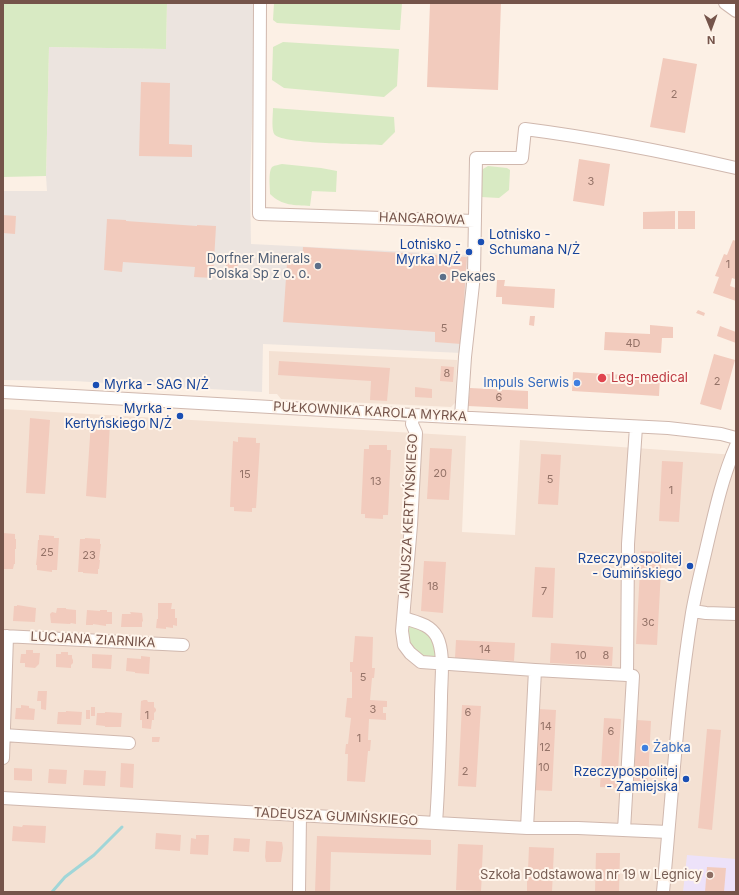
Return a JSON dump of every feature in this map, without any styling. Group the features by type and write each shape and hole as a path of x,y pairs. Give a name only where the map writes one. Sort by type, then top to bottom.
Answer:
{"street":[{"name":"HANGAROWA","path":"260,3 259,214 475,221 476,158 522,158 525,129 634,146 736,168"},
{"path":"725,3 736,11"},
{"path":"461,417 465,357 474,275 475,221"},
{"name":"PUŁKOWNIKA KAROLA MYRKA","path":"3,392 703,431 736,438"},
{"name":"JANUSZA KERTYŃSKIEGO","path":"413,415 412,424 416,433 411,525 402,631 404,645 410,653 421,662 627,675"},
{"path":"624,830 633,676 627,675 628,544 636,427"},
{"path":"662,892 679,707 693,612 699,579 718,499 726,470 736,446"},
{"path":"693,612 736,614"},
{"path":"404,618 426,625 437,636 441,649 442,664 436,823"},
{"path":"3,758 5,636"},
{"name":"LUCJANA ZIARNIKA","path":"5,636 183,645"},
{"path":"527,828 535,670"},
{"path":"4,735 129,743"},
{"name":"TADEUSZA GUMIŃSKIEGO","path":"3,798 527,828 668,832"},
{"path":"299,892 300,815"}],"shaded area":[{"path":"167,3 256,3 250,182 251,244 469,255 462,353 263,344 262,392 74,381 3,380 3,191 47,191 46,176 49,47 166,49"},
{"path":"269,351 457,360 455,403 451,407 281,399 277,394 269,394"},
{"path":"3,409 466,436 462,532 515,535 520,440 736,455 736,892 3,892"},
{"name":"Szkoła Podstawowa nr 19 w Legnicy","path":"687,855 736,859 736,892 683,892"}],"green space":[{"path":"3,3 167,3 166,49 49,47 46,176 3,177"},
{"path":"274,3 402,3 400,30 277,23 273,20"},
{"path":"283,42 399,49 397,86 384,97 284,88 272,80 273,47"},
{"path":"273,108 394,117 395,132 382,145 308,142 281,138 274,133"},
{"path":"282,164 337,171 336,192 312,191 310,206 289,204 279,201 270,194 270,176 272,167"},
{"path":"488,166 507,168 510,170 509,190 499,198 481,197 481,173 483,169"},
{"path":"410,627 422,630 430,636 434,642 436,659 421,657 409,644 407,628"}],"building":[{"path":"430,3 501,3 498,90 427,87"},
{"path":"663,58 697,64 685,133 650,127"},
{"path":"141,82 170,83 169,144 192,145 192,157 139,156"},
{"path":"579,159 610,164 604,206 573,201"},
{"path":"675,211 675,229 643,229 643,212"},
{"path":"678,211 695,211 695,229 678,229"},
{"path":"3,215 16,216 15,234 3,233"},
{"path":"107,219 197,226 216,226 213,278 194,277 195,267 123,262 122,272 104,270"},
{"path":"733,240 736,241 736,276 735,279 732,278 730,286 736,288 736,301 713,293 719,277 715,276 724,254 727,255"},
{"path":"303,247 467,257 461,344 435,342 435,332 283,322 287,263 302,264"},
{"path":"226,263 238,263 237,272 226,270"},
{"path":"497,280 505,280 504,286 555,289 554,308 502,304 502,297 496,297"},
{"path":"698,310 705,313 704,316 696,313"},
{"path":"530,316 535,316 534,326 529,325"},
{"path":"650,325 673,327 673,338 662,338 661,353 604,350 605,332 650,334"},
{"path":"720,326 736,332 736,343 717,336"},
{"path":"714,354 735,360 721,410 700,404"},
{"path":"279,361 390,368 387,401 370,400 371,381 278,375"},
{"path":"441,366 454,367 453,382 440,381"},
{"path":"573,372 660,377 659,396 572,391"},
{"path":"415,387 432,389 432,398 415,397"},
{"path":"470,388 528,391 528,409 468,406"},
{"path":"30,418 50,420 45,494 26,493"},
{"path":"91,422 110,423 106,498 86,496"},
{"path":"238,437 256,438 256,443 260,443 256,508 252,508 252,512 234,511 234,507 230,507 233,441 238,442"},
{"path":"369,445 387,445 387,450 391,450 388,515 383,515 383,519 365,518 365,514 361,514 364,449 369,449"},
{"path":"430,448 452,449 449,500 427,499"},
{"path":"541,454 561,455 558,505 538,504"},
{"path":"662,461 683,462 679,522 659,521"},
{"path":"3,533 15,534 16,549 15,564 13,569 3,569"},
{"path":"39,535 54,536 54,538 59,538 57,570 52,570 52,572 37,570 36,565"},
{"path":"80,539 100,539 101,544 98,574 78,572"},
{"path":"641,551 662,552 657,645 636,644"},
{"path":"424,561 446,562 443,613 421,611"},
{"path":"535,567 555,568 553,618 532,617"},
{"path":"158,603 172,603 171,609 175,609 177,626 173,625 173,628 166,627 166,629 156,628 158,619"},
{"path":"17,605 36,608 35,622 13,621 14,606"},
{"path":"57,608 76,610 76,624 51,623 50,614 52,612 56,613"},
{"path":"87,610 107,610 107,612 112,612 112,624 106,624 106,626 93,624 86,625"},
{"path":"130,612 142,613 142,627 121,627 122,614 131,614"},
{"path":"355,636 373,637 372,668 375,668 374,678 372,678 370,700 387,701 387,707 383,707 383,713 386,713 386,720 369,719 368,740 371,740 370,751 368,751 365,782 347,781 348,754 345,754 346,744 348,744 351,718 345,717 347,698 352,698 352,672 350,672 350,662 353,662"},
{"path":"456,640 515,643 514,661 455,658"},
{"path":"551,643 613,647 612,666 550,663"},
{"path":"26,650 33,650 33,653 40,653 39,664 35,668 25,667 25,663 20,663 21,654 26,654"},
{"path":"61,652 68,652 68,655 72,655 73,663 71,668 56,667 56,654 61,654"},
{"path":"92,654 112,655 111,669 92,668"},
{"path":"141,656 150,657 149,674 126,671 127,658 141,659"},
{"path":"38,691 47,691 46,710 41,709 41,701 37,701"},
{"path":"144,700 154,702 154,707 156,709 154,713 154,720 152,720 151,729 142,728 142,720 140,720 141,701"},
{"path":"21,705 29,706 29,708 35,709 34,720 15,719 16,708 21,708"},
{"path":"462,705 481,706 476,787 458,786"},
{"path":"91,707 95,707 95,716 91,716"},
{"path":"538,709 556,710 552,791 533,790"},
{"path":"86,710 90,710 90,719 86,719"},
{"path":"58,712 82,712 81,725 57,724"},
{"path":"97,713 122,713 121,727 105,727 96,725"},
{"path":"604,718 621,719 617,788 600,787"},
{"path":"637,720 651,721 648,781 634,781"},
{"path":"707,729 721,730 712,830 698,828"},
{"path":"152,737 160,737 159,742 152,742"},
{"path":"121,763 134,764 133,788 120,787"},
{"path":"14,768 32,769 32,781 14,780"},
{"path":"49,769 67,770 66,784 48,783"},
{"path":"84,770 106,771 105,786 83,785"},
{"path":"23,825 46,826 45,843 12,841 13,826 22,827"},
{"path":"156,833 181,835 180,851 155,849"},
{"path":"196,835 209,835 208,855 190,854 191,838 196,839"},
{"path":"317,836 431,840 431,855 331,852 330,892 315,892"},
{"path":"234,838 250,839 249,852 233,851"},
{"path":"266,841 282,842 283,848 281,862 266,862"},
{"path":"458,844 483,845 482,868 484,868 484,873 482,873 481,891 456,890"},
{"path":"529,847 554,848 552,892 527,892 527,875 525,875 525,873 526,870 528,870"},
{"path":"596,853 620,853 619,892 595,892"},
{"path":"707,867 726,868 724,892 705,892"}],"waterway":[{"path":"52,892 65,877 94,855 122,827"}],"place":[{"name":"Lotnisko - Schumana N/Ż","path":"481,242"},
{"name":"Lotnisko - Myrka N/Ż","path":"469,252"},
{"name":"Dorfner Minerals Polska Sp z o. o.","path":"318,266"},
{"name":"Pekaes","path":"443,277"},
{"name":"Leg-medical","path":"602,378"},
{"name":"Impuls Serwis","path":"577,383"},
{"name":"Myrka - SAG N/Ż","path":"96,385"},
{"name":"Myrka - Kertyńskiego N/Ż","path":"180,416"},
{"name":"Rzeczypospolitej - Gumińskiego","path":"690,566"},
{"name":"Żabka","path":"645,748"},
{"name":"Rzeczypospolitej - Zamiejska","path":"686,779"},
{"name":"Szkoła Podstawowa nr 19 w Legnicy","path":"710,875"}]}
